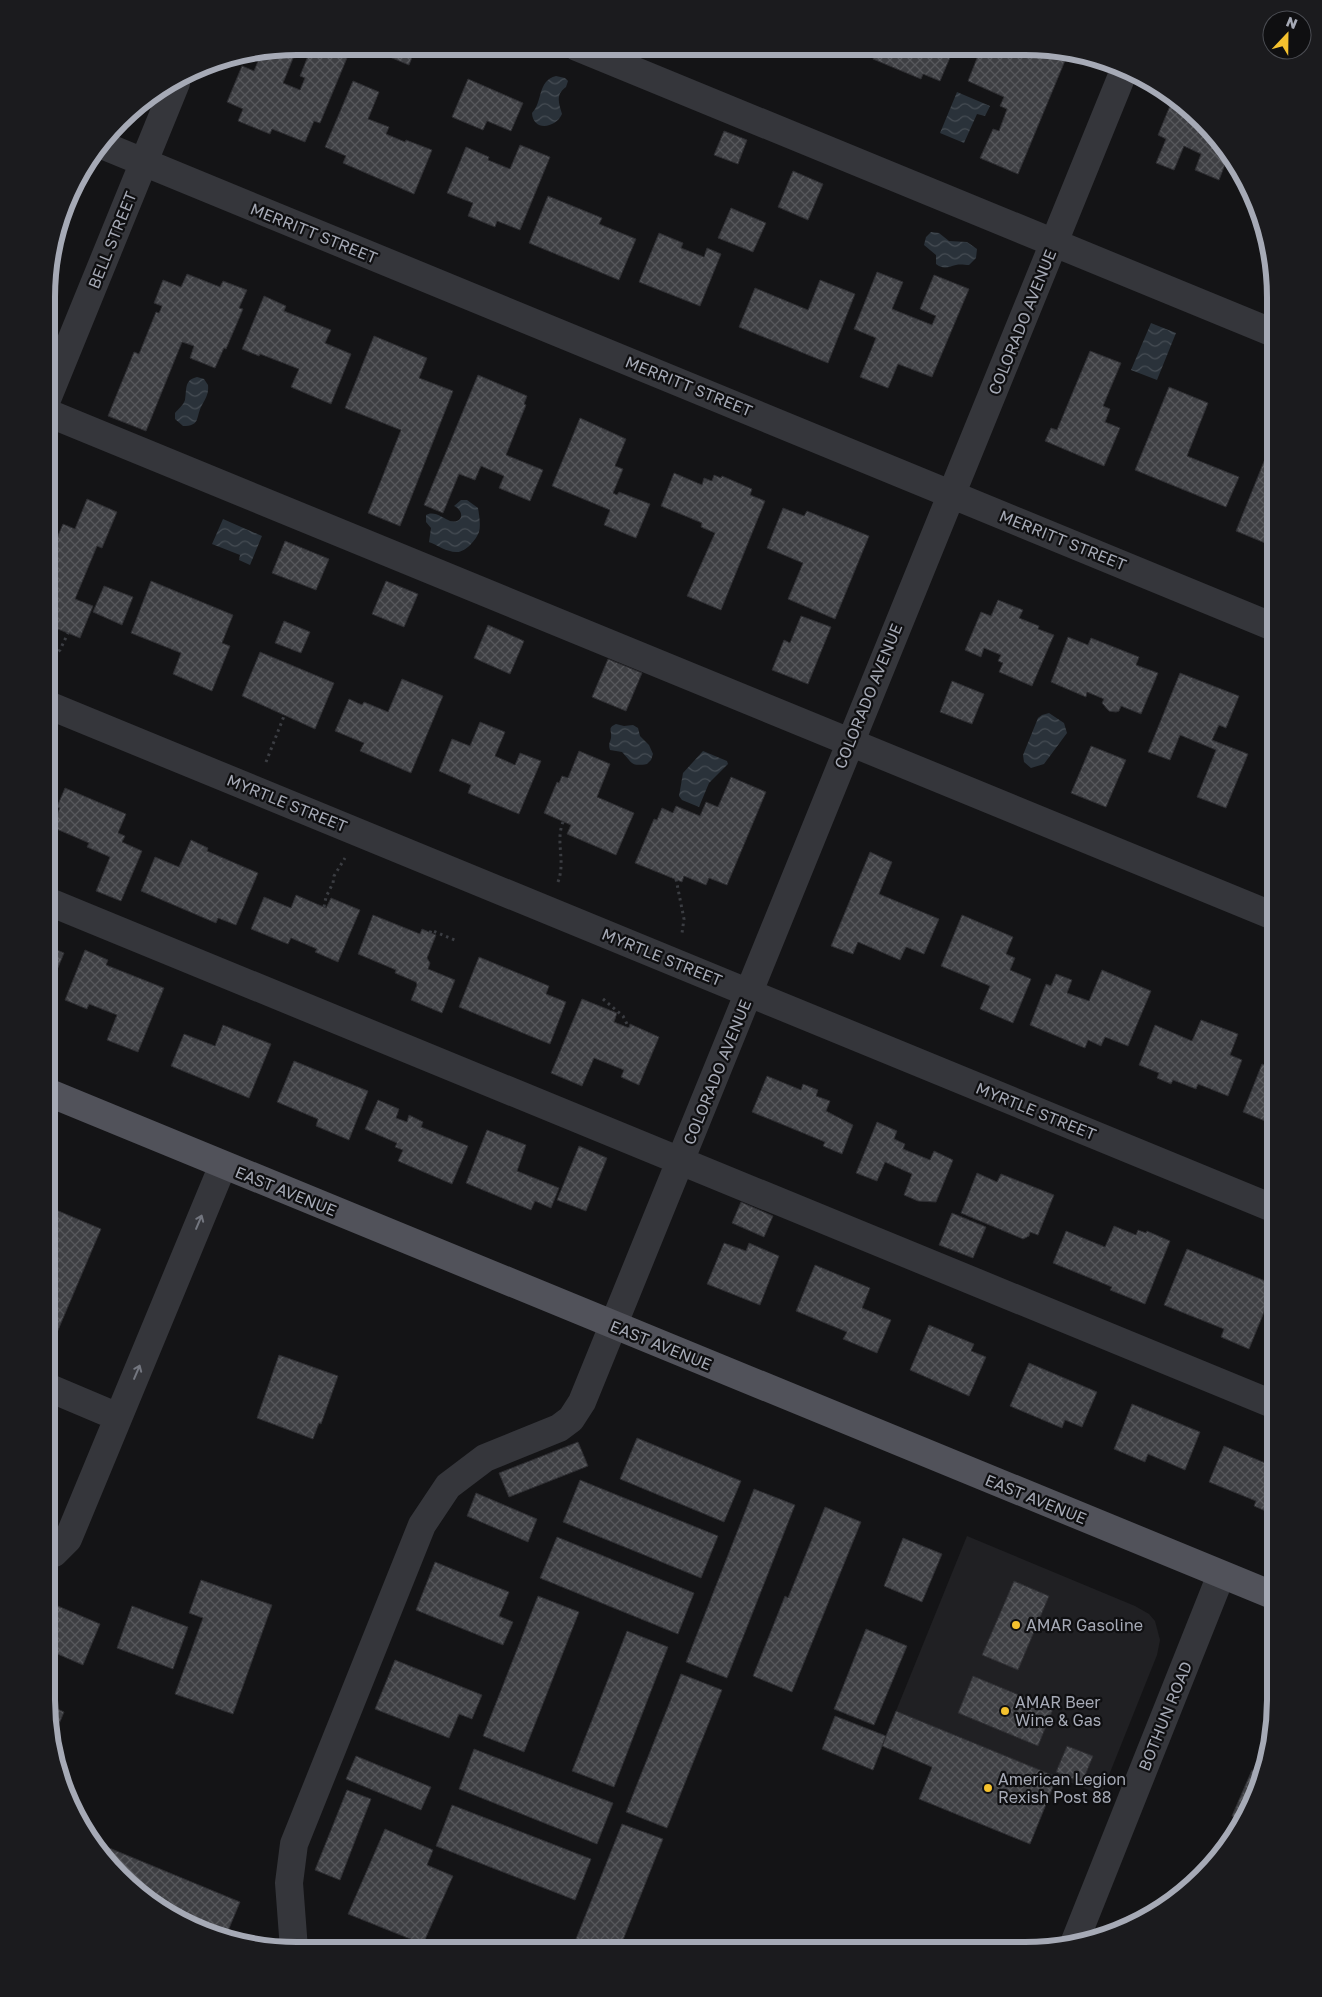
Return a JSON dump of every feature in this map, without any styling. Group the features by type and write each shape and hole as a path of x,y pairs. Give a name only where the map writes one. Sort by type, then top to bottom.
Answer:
{"main road":[{"name":"EAST AVENUE","path":"55,1095 1267,1593"}],"street":[{"path":"597,55 1267,330"},
{"name":"COLORADO AVENUE","path":"293,1942 289,1883 294,1844 422,1525 448,1486 485,1458 558,1428 571,1419 582,1402 1122,75"},
{"name":"BELL STREET","path":"55,380 174,89"},
{"name":"MERRITT STREET","path":"107,147 1267,624"},
{"path":"55,416 1267,913"},
{"name":"MYRTLE STREET","path":"55,708 1267,1206"},
{"path":"55,904 1267,1402"},
{"path":"55,1552 68,1539 223,1165"},
{"path":"55,1390 118,1417"},
{"name":"BOTHUN ROAD","path":"1077,1936 1221,1575"}],"path":[{"path":"55,654 60,650 68,633"},
{"path":"255,790 284,716"},
{"path":"547,910 562,870 560,831 563,822"},
{"path":"324,907 334,876 340,868 356,831"},
{"path":"670,960 683,925 683,912 676,879"},
{"path":"430,932 431,930 457,941"},
{"path":"603,999 623,1016 629,1028"}],"shaded area":[{"path":"967,1536 1135,1606 1149,1614 1155,1621 1160,1640 1157,1655 1101,1795 896,1711"}],"water":[{"path":"556,76 565,78 568,81 559,96 562,114 559,119 550,125 540,125 533,119 532,113 546,82"},
{"path":"957,92 990,106 985,116 977,114 964,143 940,133"},
{"path":"931,232 939,233 949,241 967,242 977,249 976,258 969,265 946,268 939,266 936,264 936,255 924,245 926,237"},
{"path":"1151,323 1176,333 1157,380 1131,370"},
{"path":"197,377 204,379 208,385 207,394 195,423 183,426 175,419 175,413 185,400 188,383"},
{"path":"461,500 467,500 478,508 480,529 473,542 459,552 453,552 429,542 431,528 426,522 426,515 432,513 450,521 458,521 461,514 458,508 454,506"},
{"path":"223,519 262,536 250,565 239,560 240,555 212,544"},
{"path":"1049,713 1064,723 1067,733 1044,764 1031,768 1024,762 1023,755 1038,718"},
{"path":"616,724 624,726 633,725 638,728 640,736 649,745 653,754 647,764 634,764 622,752 610,750 611,728"},
{"path":"703,751 727,761 728,764 709,783 699,807 682,800 679,796 683,773"}],"building":[{"path":"294,55 283,83 300,90 305,78 300,76 308,55 348,55 320,123 314,121 305,142 272,129 270,134 238,121 243,109 227,102 242,66 254,71 259,58"},
{"path":"385,55 413,55 409,65"},
{"path":"875,55 951,55 940,81 923,74 921,79 873,59"},
{"path":"978,55 1025,55 1066,59 1018,174 980,158 993,129 999,131 1007,109 1000,106 1004,97 968,81"},
{"path":"468,79 523,103 511,131 487,121 483,130 452,117"},
{"path":"353,81 379,92 368,119 389,127 386,134 432,150 414,194 343,163 346,156 325,147"},
{"path":"1171,104 1196,126 1226,163 1219,180 1195,170 1201,154 1184,146 1174,170 1156,163 1166,139 1158,135"},
{"path":"724,131 747,140 738,164 714,155"},
{"path":"520,145 550,157 520,230 497,221 495,227 468,216 473,203 447,193 466,147 489,157 488,160 510,169"},
{"path":"793,171 823,184 808,220 778,207"},
{"path":"548,196 602,218 599,224 636,239 619,280 529,243"},
{"path":"731,208 766,223 753,252 718,238"},
{"path":"659,233 683,243 681,248 704,257 707,248 721,254 700,306 639,282"},
{"path":"877,272 903,282 892,309 932,325 936,316 920,309 934,275 969,289 932,377 898,364 888,388 860,377 876,338 854,329"},
{"path":"187,274 220,287 223,281 247,290 239,308 243,309 226,349 224,348 215,368 190,358 194,346 182,342 146,431 108,416 134,352 139,354 156,312 159,313 162,306 154,303 163,280 181,287"},
{"path":"820,280 855,294 828,363 739,327 755,288 808,310"},
{"path":"264,296 286,306 284,311 331,330 325,343 351,354 331,404 291,387 299,369 242,349"},
{"path":"374,336 427,358 419,378 453,391 400,526 368,513 401,430 345,408"},
{"path":"1090,351 1121,363 1103,406 1110,409 1105,422 1120,428 1104,466 1045,441 1051,428 1057,430"},
{"path":"478,375 527,396 524,404 526,405 506,455 543,470 530,501 499,488 504,476 481,466 475,480 459,474 443,513 424,505"},
{"path":"1169,387 1208,403 1187,456 1239,477 1226,507 1135,470"},
{"path":"580,418 626,439 615,466 623,469 613,493 617,495 619,492 650,504 636,538 604,525 610,510 552,486"},
{"path":"1267,454 1267,544 1236,531"},
{"path":"674,473 702,485 704,478 712,481 714,475 721,478 722,476 752,489 750,495 765,501 721,610 687,596 715,533 701,527 702,523 661,506"},
{"path":"87,499 117,512 102,548 97,546 75,599 93,606 80,638 55,628 55,543 63,524 75,529"},
{"path":"783,508 804,516 807,511 869,536 835,619 788,599 803,563 767,548"},
{"path":"285,541 329,559 316,590 272,573"},
{"path":"151,581 233,615 222,643 230,646 212,691 173,674 181,653 131,633"},
{"path":"386,581 418,594 404,627 372,614"},
{"path":"104,586 133,597 122,625 93,612"},
{"path":"998,600 1023,610 1019,618 1039,626 1038,629 1054,635 1032,686 999,672 1003,663 998,661 1001,655 984,648 981,657 965,650 981,612 991,616"},
{"path":"801,616 831,627 808,684 772,670 784,640 790,643"},
{"path":"284,621 310,632 301,653 275,643"},
{"path":"488,625 524,641 510,674 474,658"},
{"path":"1068,637 1088,645 1091,638 1139,657 1136,665 1158,673 1141,714 1121,706 1119,711 1109,711 1102,703 1104,699 1087,692 1086,697 1051,682"},
{"path":"260,652 334,683 315,729 242,696"},
{"path":"608,659 642,673 626,711 592,697"},
{"path":"1180,673 1239,696 1226,728 1219,725 1212,740 1248,754 1226,808 1197,797 1216,750 1180,735 1170,760 1148,752"},
{"path":"402,679 443,696 411,773 360,751 364,743 335,731 349,699 362,705 364,702 388,712"},
{"path":"952,681 984,694 972,724 940,712"},
{"path":"480,722 505,732 495,756 515,765 520,753 541,761 519,814 468,793 471,785 439,771 452,739 470,746"},
{"path":"1091,746 1126,760 1106,807 1071,793"},
{"path":"579,751 610,764 597,797 634,813 616,855 567,834 571,825 544,813 557,782 559,783 562,776 568,778"},
{"path":"731,777 766,792 727,885 709,878 706,885 684,876 682,882 635,863 654,819 657,820 662,808 673,813 676,806 700,816 706,802 718,807"},
{"path":"65,788 126,814 118,833 125,836 122,842 142,851 121,901 96,891 110,857 87,847 89,843 55,828 55,820 60,808 57,807"},
{"path":"191,840 208,848 207,851 258,873 236,925 218,918 216,923 141,891 155,857 179,867"},
{"path":"870,852 892,862 879,894 939,919 924,954 906,947 900,960 858,942 853,954 831,946"},
{"path":"296,895 326,908 331,898 360,910 338,962 315,952 317,949 291,938 288,944 251,929 264,897 291,908"},
{"path":"373,915 420,934 422,929 436,935 427,958 430,963 428,969 455,980 442,1013 411,1000 417,985 416,982 395,973 396,970 358,954"},
{"path":"962,915 1013,937 1006,954 1015,958 1010,970 1031,979 1013,1023 980,1009 990,986 941,966"},
{"path":"55,949 64,953 55,975"},
{"path":"85,950 108,960 106,965 164,988 138,1052 107,1040 117,1015 89,1004 87,1009 65,1000"},
{"path":"479,957 549,986 546,994 566,1002 550,1044 459,1007"},
{"path":"1102,970 1151,991 1128,1046 1105,1037 1101,1046 1088,1040 1085,1048 1030,1025 1046,984 1051,986 1056,974 1072,980 1067,993 1089,1001"},
{"path":"582,999 617,1013 614,1022 629,1028 630,1024 659,1037 639,1085 621,1077 624,1070 594,1058 582,1086 551,1073"},
{"path":"1201,1020 1238,1034 1230,1055 1242,1060 1228,1096 1198,1084 1196,1089 1173,1080 1171,1084 1157,1078 1159,1073 1139,1065 1155,1025 1192,1041"},
{"path":"223,1025 271,1044 249,1098 171,1066 184,1034 215,1046"},
{"path":"294,1061 368,1091 349,1140 316,1126 318,1119 277,1102"},
{"path":"1262,1064 1267,1066 1267,1122 1243,1112"},
{"path":"767,1076 801,1090 803,1084 818,1090 816,1096 830,1101 826,1111 853,1125 842,1154 823,1146 825,1142 752,1112"},
{"path":"378,1100 399,1109 396,1118 407,1122 409,1115 423,1122 421,1127 468,1146 452,1184 398,1161 403,1150 395,1147 397,1143 365,1129"},
{"path":"877,1122 897,1131 894,1139 905,1144 903,1149 930,1160 934,1151 953,1160 936,1202 918,1201 904,1195 912,1174 885,1162 877,1181 856,1173"},
{"path":"487,1130 526,1145 517,1171 559,1188 551,1208 535,1201 531,1210 466,1183"},
{"path":"579,1146 607,1158 586,1211 557,1200"},
{"path":"977,1173 997,1182 1001,1174 1054,1195 1038,1235 1030,1232 1029,1236 1023,1239 961,1213"},
{"path":"741,1202 773,1216 764,1237 732,1223"},
{"path":"55,1210 101,1229 55,1337"},
{"path":"952,1213 986,1227 973,1258 939,1245"},
{"path":"1114,1226 1136,1235 1138,1230 1146,1233 1147,1231 1170,1241 1145,1304 1110,1290 1112,1287 1053,1263 1066,1231 1105,1247"},
{"path":"724,1243 746,1251 749,1243 779,1256 760,1305 707,1284"},
{"path":"1187,1249 1267,1282 1267,1305 1249,1349 1221,1337 1224,1329 1164,1305"},
{"path":"815,1265 870,1288 862,1308 891,1320 877,1353 843,1339 847,1332 796,1311"},
{"path":"929,1325 974,1344 971,1351 986,1357 969,1396 910,1370"},
{"path":"279,1355 338,1376 321,1424 319,1423 313,1439 257,1418"},
{"path":"1029,1363 1097,1392 1082,1427 1065,1420 1062,1428 1010,1406"},
{"path":"1132,1404 1200,1432 1185,1470 1148,1454 1145,1462 1114,1449"},
{"path":"637,1438 741,1481 724,1522 620,1479"},
{"path":"578,1442 588,1466 509,1497 499,1473"},
{"path":"1224,1446 1267,1464 1267,1512 1254,1506 1256,1501 1209,1482"},
{"path":"580,1480 718,1536 701,1578 563,1522"},
{"path":"754,1489 795,1505 727,1678 686,1662"},
{"path":"476,1493 537,1519 528,1542 467,1516"},
{"path":"825,1507 861,1522 792,1692 753,1676 785,1596 788,1598"},
{"path":"557,1537 694,1593 678,1634 540,1578"},
{"path":"903,1538 942,1554 922,1602 884,1586"},
{"path":"435,1562 509,1592 499,1616 513,1622 503,1645 416,1610"},
{"path":"201,1580 272,1605 233,1714 175,1694 203,1618 189,1613"},
{"path":"1014,1581 1049,1596 1018,1670 982,1655"},
{"path":"538,1596 579,1612 524,1752 483,1736"},
{"path":"55,1605 100,1624 83,1665 55,1653"},
{"path":"132,1606 188,1627 173,1669 117,1648"},
{"path":"866,1629 907,1646 874,1725 834,1709"},
{"path":"627,1631 668,1647 614,1787 572,1771"},
{"path":"395,1660 482,1695 472,1719 459,1714 449,1738 375,1709"},
{"path":"681,1674 722,1690 667,1828 626,1812"},
{"name":"AMAR Beer Wine & Gas","path":"973,1676 1053,1709 1038,1746 958,1713"},
{"path":"56,1708 64,1712 57,1729"},
{"name":"American Legion Rexish Post 88","path":"896,1711 1057,1777 1030,1844 919,1799 932,1767 882,1746"},
{"path":"835,1716 886,1736 873,1770 822,1749"},
{"path":"1067,1746 1093,1756 1082,1783 1056,1772"},
{"path":"474,1749 613,1803 597,1844 459,1789"},
{"path":"356,1756 431,1787 421,1810 346,1779"},
{"path":"1252,1770 1256,1772 1237,1818 1232,1816"},
{"path":"347,1790 371,1799 340,1880 315,1870"},
{"path":"452,1805 591,1859 575,1900 436,1846"},
{"path":"622,1824 663,1839 622,1942 575,1942"},
{"path":"385,1829 433,1850 427,1865 453,1876 424,1942 418,1942 348,1914"},
{"path":"104,1846 240,1902 228,1932 205,1924 176,1910 150,1892 126,1871"}],"place":[{"name":"AMAR Gasoline","path":"1016,1625"},
{"name":"AMAR Beer Wine & Gas","path":"1005,1711"},
{"name":"American Legion Rexish Post 88","path":"988,1788"}]}
